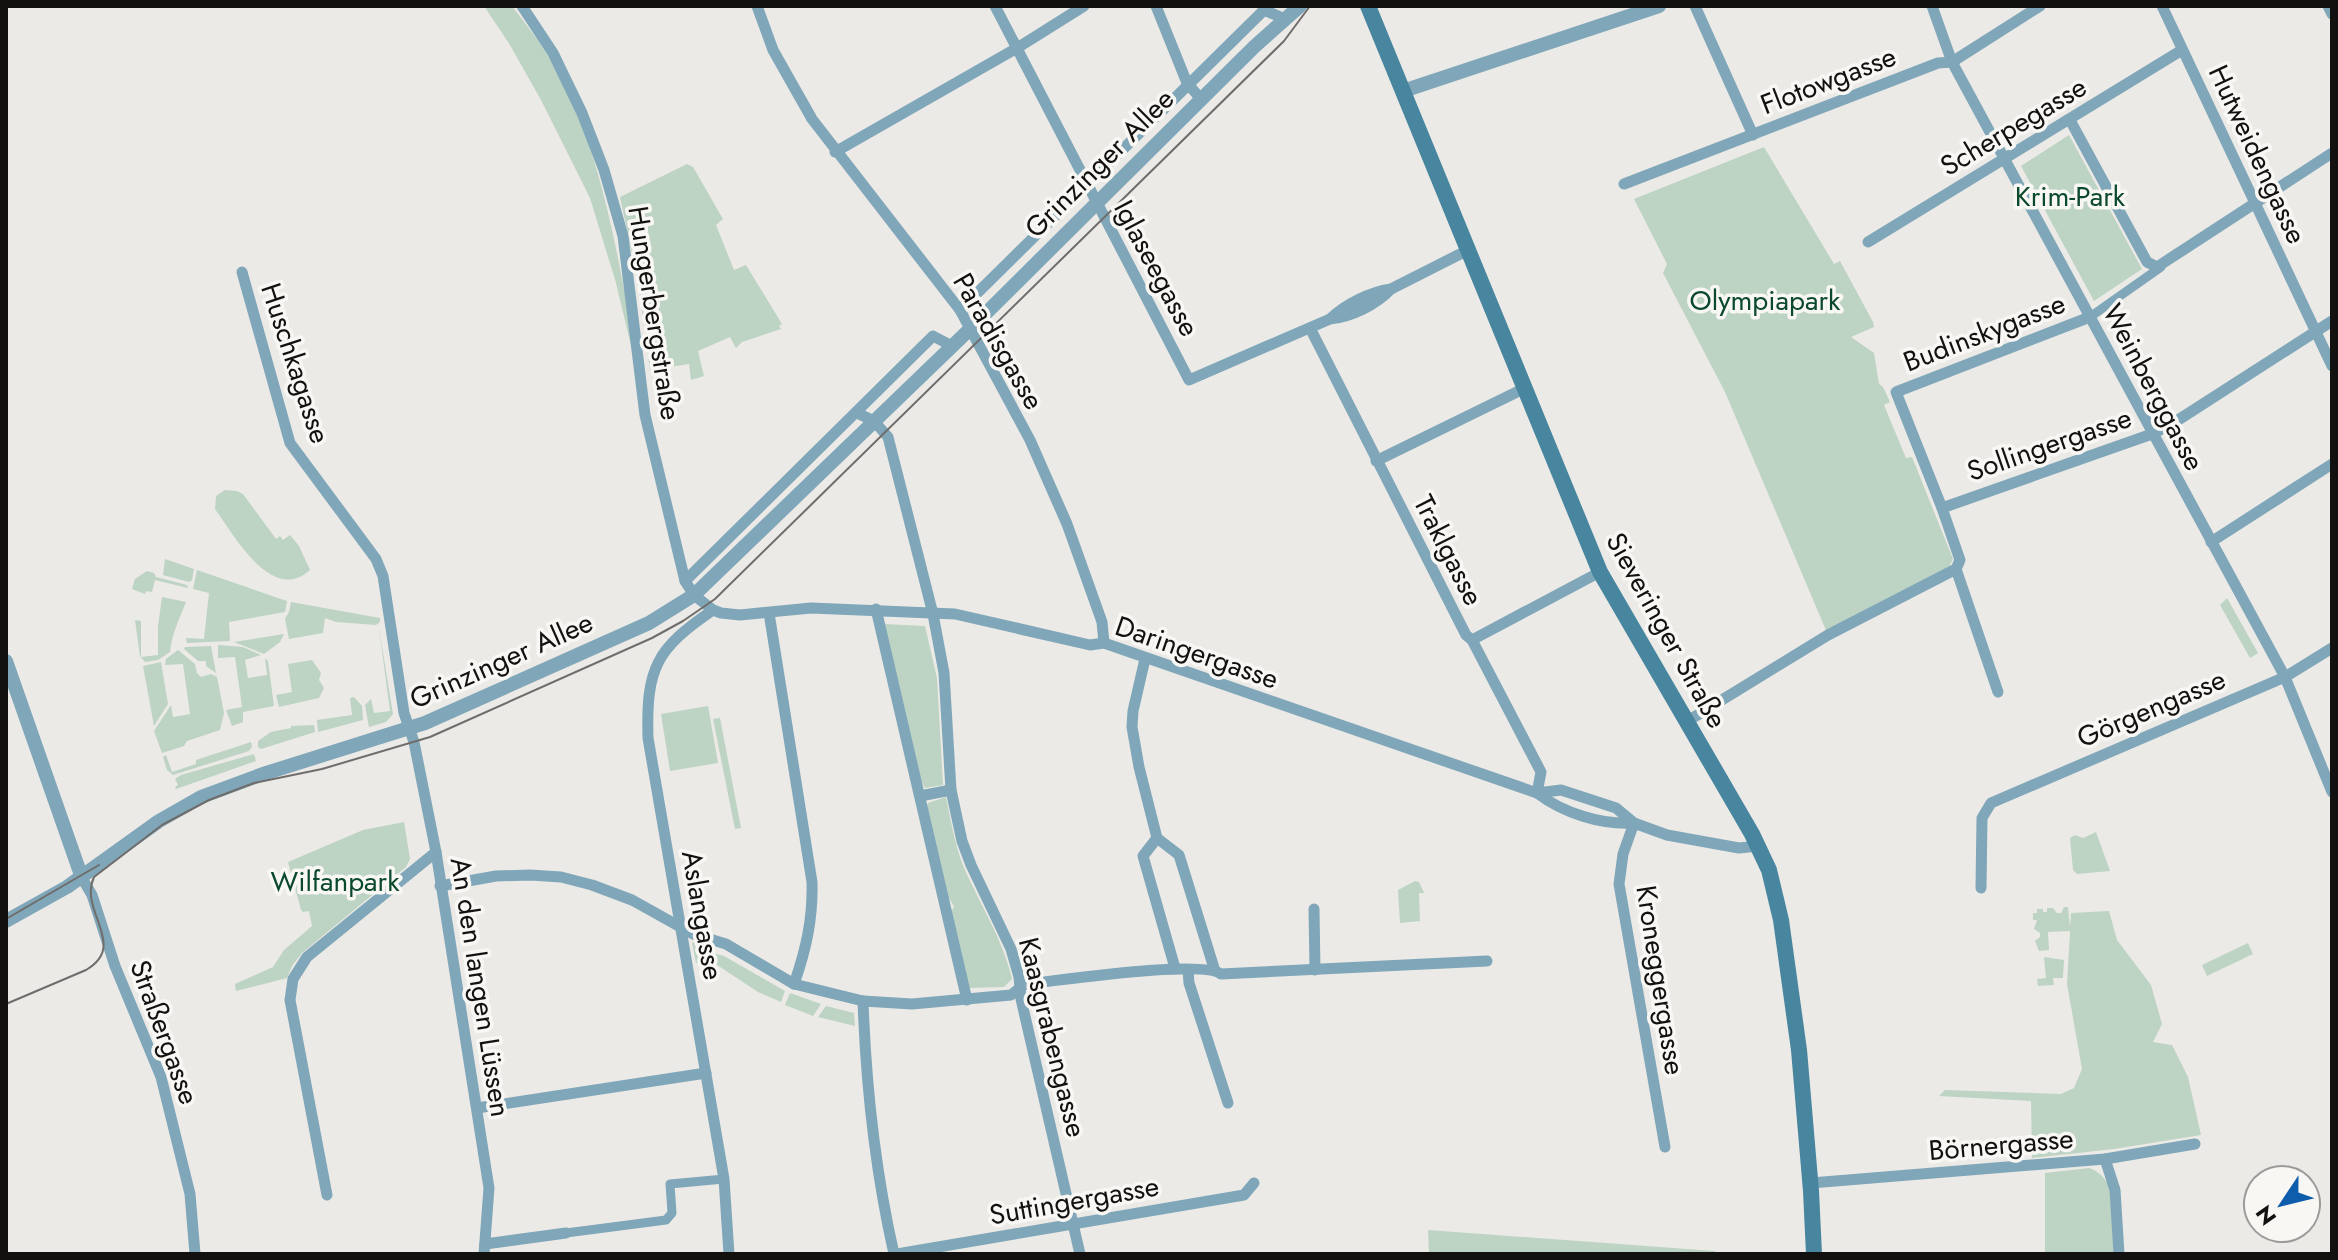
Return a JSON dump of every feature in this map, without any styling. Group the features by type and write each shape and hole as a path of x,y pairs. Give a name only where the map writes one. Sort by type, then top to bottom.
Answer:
{"main road":[{"name":"Sieveringer Straße","path":"1368,6 1600,572 1759,846 1769,870 1781,920 1799,1050 1814,1254"}],"street":[{"name":"Hungerbergstraße","path":"522,6 553,53 582,113 604,170 623,236 645,415 685,581 694,595"},
{"name":"Paradisgasse","path":"757,6 773,50 835,152 960,310 1030,440 1067,524 1102,622 1104,643"},
{"name":"Iglaseegasse","path":"995,6 1189,380 1310,328"},
{"path":"835,152 1084,6"},
{"path":"1156,6 1187,83 1201,99"},
{"name":"Grinzinger Allee","path":"6,921 82,878 159,821 201,797 263,774 409,729 649,623 694,595 1300,6"},
{"path":"1403,91 1659,6"},
{"path":"1695,6 1753,135"},
{"name":"Weinberggasse","path":"1932,6 1952,62 2285,677 2332,792"},
{"name":"Flotowgasse","path":"1624,184 1938,63 1952,62 2040,6"},
{"name":"Hutweidengasse","path":"2162,6 2332,366"},
{"path":"2328,6 2332,14"},
{"name":"Grinzinger Allee","path":"960,310 1264,10 1285,19"},
{"name":"Scherpegasse","path":"1868,242 2182,50"},
{"path":"2070,120 2147,262 2161,267"},
{"path":"2090,317 2332,153"},
{"path":"1310,328 1378,290 1391,289 1468,250"},
{"name":"Huschkagasse","path":"242,272 290,443 376,559 383,576 409,729"},
{"name":"Budinskygasse","path":"1942,508 1896,392 2090,317"},
{"name":"Sollingergasse","path":"1942,508 2152,434 2332,321"},
{"name":"Traklgasse","path":"1310,328 1466,635 1472,640 1541,772 1537,793"},
{"path":"685,581 933,336 952,346"},
{"path":"1376,461 1525,388"},
{"path":"857,413 874,421"},
{"name":"Kaasgrabengasse","path":"874,421 888,437 933,614 944,673 951,790 962,841 1011,949 1080,1254"},
{"path":"2211,542 2332,464"},
{"path":"1686,722 1828,635 1956,569 1960,560 1942,508"},
{"path":"1956,569 1998,692"},
{"path":"1472,640 1600,572"},
{"path":"694,595 713,610"},
{"name":"Daringergasse","path":"713,610 740,615 811,608 955,614 1090,645 1104,643 1537,793 1561,790 1616,808 1634,823 1667,835 1739,848 1759,846"},
{"path":"876,609 967,1000"},
{"name":"Aslangasse","path":"713,610 682,631 663,652 651,677 648,738 724,1179 729,1254"},
{"path":"769,613 812,882 813,908 808,941 794,984"},
{"name":"Görgengasse","path":"1981,888 1982,818 1986,808 1997,799 2285,677 2332,648"},
{"path":"1145,659 1132,727 1139,767 1157,838 1179,855 1214,968 1221,974 1487,961"},
{"path":"6,661 82,878"},
{"name":"An den langen Lüssen","path":"409,729 436,852 489,1188 485,1249"},
{"path":"920,796 951,790"},
{"name":"Kroneggergasse","path":"1634,823 1623,854 1619,884 1665,1147"},
{"path":"1157,838 1143,856 1175,968"},
{"path":"327,1195 290,1000 293,979 307,957 436,852"},
{"path":"440,886 496,876 561,877 632,900 693,934 726,944 794,984 863,1001 912,1004 967,1000 1011,995 1025,984 1175,968 1214,968"},
{"name":"Straßergasse","path":"82,878 92,895 115,966 161,1077 190,1194 195,1254"},
{"path":"1314,909 1315,970"},
{"path":"1188,970 1189,983 1228,1103"},
{"path":"863,1001 870,1128 879,1191 895,1254"},
{"path":"477,1108 706,1073"},
{"name":"Börnergasse","path":"1811,1183 2105,1159 2195,1144"},
{"path":"2105,1159 2119,1215 2119,1254"},
{"path":"485,1249 566,1233 666,1220 672,1213 670,1184 724,1179"},
{"name":"Suttingergasse","path":"895,1254 1244,1195 1254,1183"}],"green space":[{"path":"484,6 512,6 545,51 580,120 604,196 635,350 632,350 616,283 590,198 541,100"},
{"name":"Krim-Park","path":"2069,135 2142,269 2094,301 2021,166"},
{"name":"Olympiapark","path":"1764,147 1834,264 1840,261 1873,322 1874,327 1851,337 1874,353 1879,384 1890,402 1884,405 1906,458 1912,457 1953,559 1950,565 1953,571 1828,635 1725,392 1663,273 1667,264 1634,199"},
{"path":"687,164 693,167 723,219 716,225 734,270 746,265 782,324 779,326 781,329 742,342 736,348 730,337 698,351 704,376 691,380 689,364 650,370 638,282 620,197"},
{"path":"225,490 243,494 276,539 280,536 283,540 290,535 310,570 296,578 282,579 255,562 215,509 216,496"},
{"path":"165,559 194,569 192,580 189,582 163,575"},
{"path":"197,570 287,601 285,612 229,622 230,641 187,643 186,638 204,639 209,593 193,589"},
{"path":"147,571 188,588 155,580 152,592 146,591 145,594 132,589 135,579"},
{"path":"162,597 186,602 170,652 158,660 145,662 140,656 135,620 141,621 141,657 158,655"},
{"path":"2227,598 2258,653 2250,658 2220,605"},
{"path":"291,602 380,618 380,622 376,625 336,622 325,618 323,633 289,639 285,619"},
{"path":"884,624 925,626 937,678 943,785 925,788 921,780"},
{"path":"379,628 393,714 386,722 369,727 365,705 371,699 374,713 390,711"},
{"path":"284,634 280,642 264,654 234,642"},
{"path":"218,645 243,647 261,655 245,660 248,678 267,675 265,658 268,661 274,706 243,712 243,722 232,726 226,710 242,707 235,657 218,658"},
{"path":"211,646 216,673 206,666 206,661 198,661 184,649"},
{"path":"178,650 195,664 201,677 211,674 217,677 224,713 220,730 162,753 154,731 171,705 173,717 190,714 183,664 165,665 166,659"},
{"path":"312,660 321,673 319,680 324,688 319,698 279,707 276,695 292,692 288,664"},
{"path":"161,662 168,704 154,726 143,666"},
{"path":"354,697 362,706 363,720 318,732 317,720 352,715 350,698"},
{"path":"708,706 718,763 670,771 661,714"},
{"path":"720,718 741,828 735,829 713,719"},
{"path":"314,725 315,732 261,749 258,747 258,741 271,732 291,726"},
{"path":"251,742 249,751 173,775 167,770 163,757 166,755 172,772 196,764 196,760"},
{"path":"254,754 256,761 175,787 178,785 175,779 181,775"},
{"path":"946,797 962,861 1008,965 1012,979 1004,987 969,988 951,913 954,906 948,897 927,806"},
{"name":"Wilfanpark","path":"404,822 410,859 406,867 302,953 287,978 236,991 235,984 273,967 284,950 312,926 309,911 301,910 288,862 363,830"},
{"path":"2096,832 2110,871 2077,874 2073,870 2070,838 2075,835 2083,838"},
{"path":"1419,882 1424,893 1419,893 1420,921 1400,923 1398,890"},
{"path":"2064,907 2068,907 2070,927 2071,913 2109,911 2117,940 2151,985 2162,1024 2153,1042 2172,1045 2188,1077 2201,1135 2032,1158 2031,1101 1939,1096 1945,1090 2061,1094 2074,1088 2082,1069 2067,984 2070,931 2048,932 2049,950 2039,951 2035,941 2040,933 2034,929 2037,920 2033,920 2037,909 2047,912 2047,908 2053,908 2061,913"},
{"path":"692,943 712,943 712,953 724,956 785,991 781,1002 758,992 711,961 696,963"},
{"path":"2248,943 2253,954 2207,976 2202,965"},
{"path":"2044,957 2064,960 2063,978 2053,978 2054,985 2038,986 2037,979 2046,978"},
{"path":"790,993 821,1004 813,1016 785,1005"},
{"path":"826,1006 854,1013 855,1026 818,1017"},
{"path":"2089,1168 2099,1173 2111,1192 2116,1254 2045,1254 2045,1173"},
{"path":"1428,1230 1715,1251 1716,1254 1429,1254"}],"tram line":[{"path":"6,1004 86,970 98,960 103,950 103,939 92,902 94,877 162,825 209,800 254,783 322,769 430,737 652,638 715,599 1284,41 1310,6"},
{"path":"6,919 99,865"}]}
